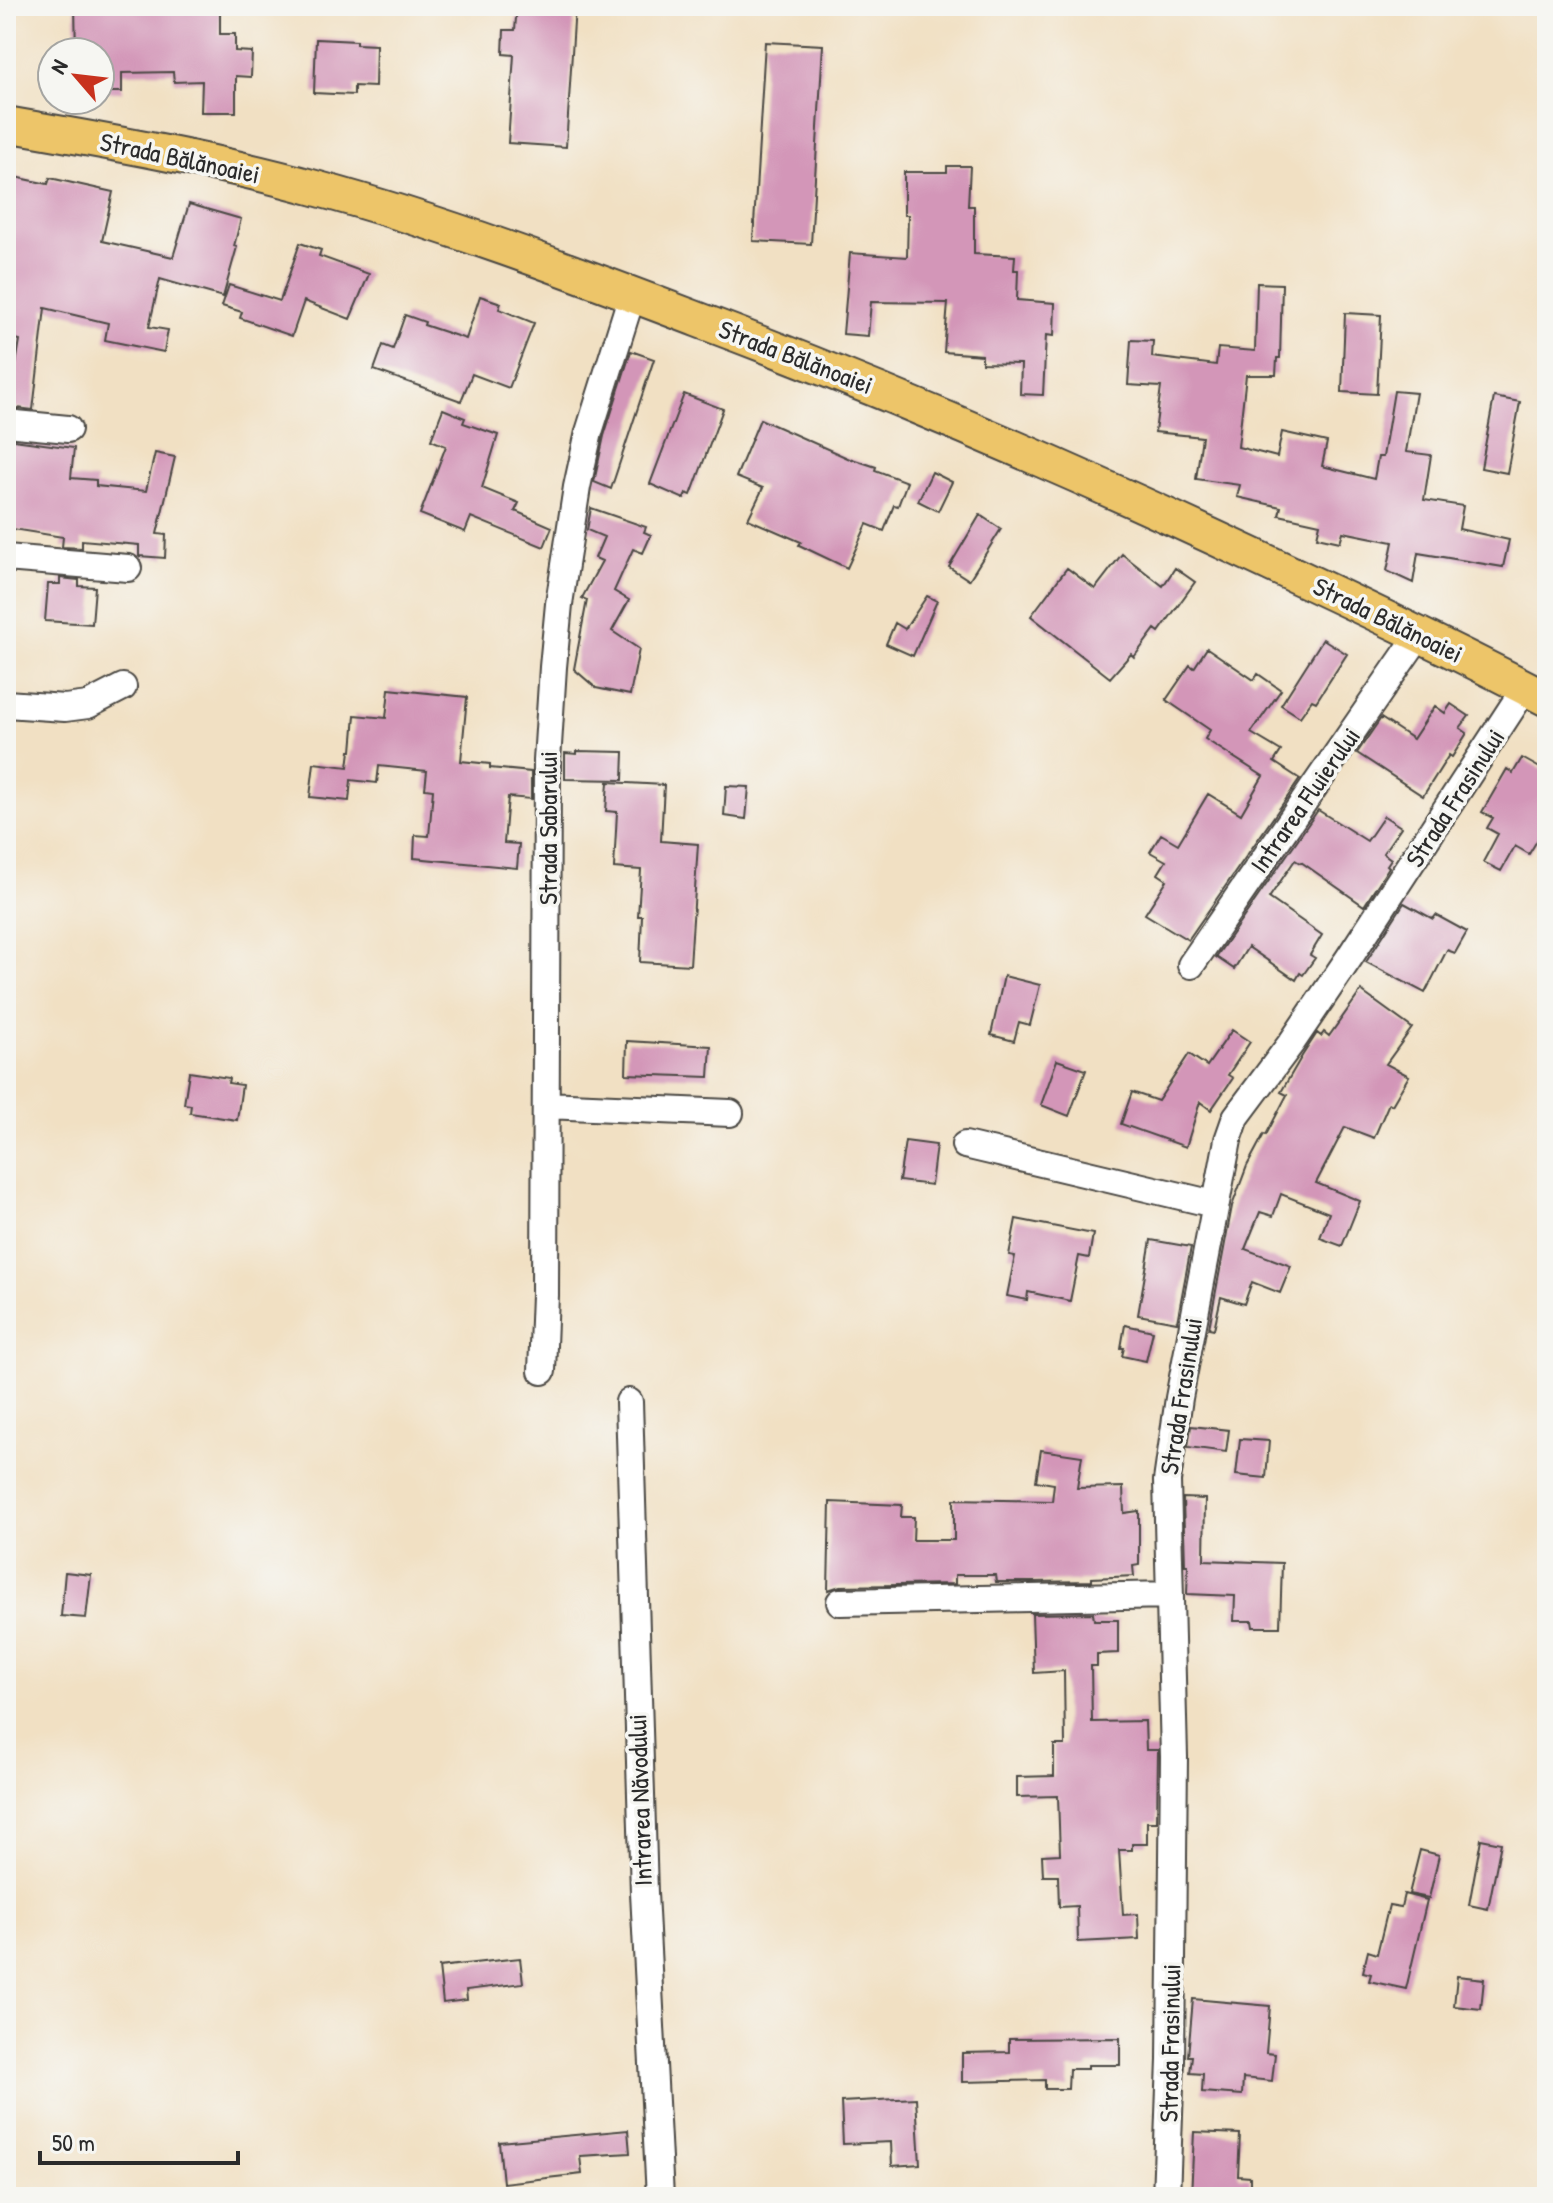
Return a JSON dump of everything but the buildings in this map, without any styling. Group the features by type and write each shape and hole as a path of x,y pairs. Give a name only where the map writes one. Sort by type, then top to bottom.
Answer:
{"main road":[{"name":"Strada Bălănoaiei","path":"6,124 173,153 326,191 459,233 632,295 822,366 967,426 1154,510 1536,694"}],"street":[{"name":"Strada Sabarului","path":"542,1371 547,761 559,604 589,432 632,295"},
{"path":"6,423 68,429"},
{"path":"6,558 128,568"},
{"name":"Intrarea Fluierului","path":"1191,965 1419,635"},
{"path":"6,704 65,708 88,705 123,687"},
{"name":"Strada Frasinului","path":"1166,2197 1171,2060 1174,1757 1167,1481 1179,1398 1228,1140 1236,1117 1536,694"},
{"path":"546,1105 730,1113"},
{"path":"965,1145 1214,1204"},
{"name":"Intrarea Năvodului","path":"629,1402 642,1865 660,2197"},
{"path":"840,1602 1170,1595"}]}
